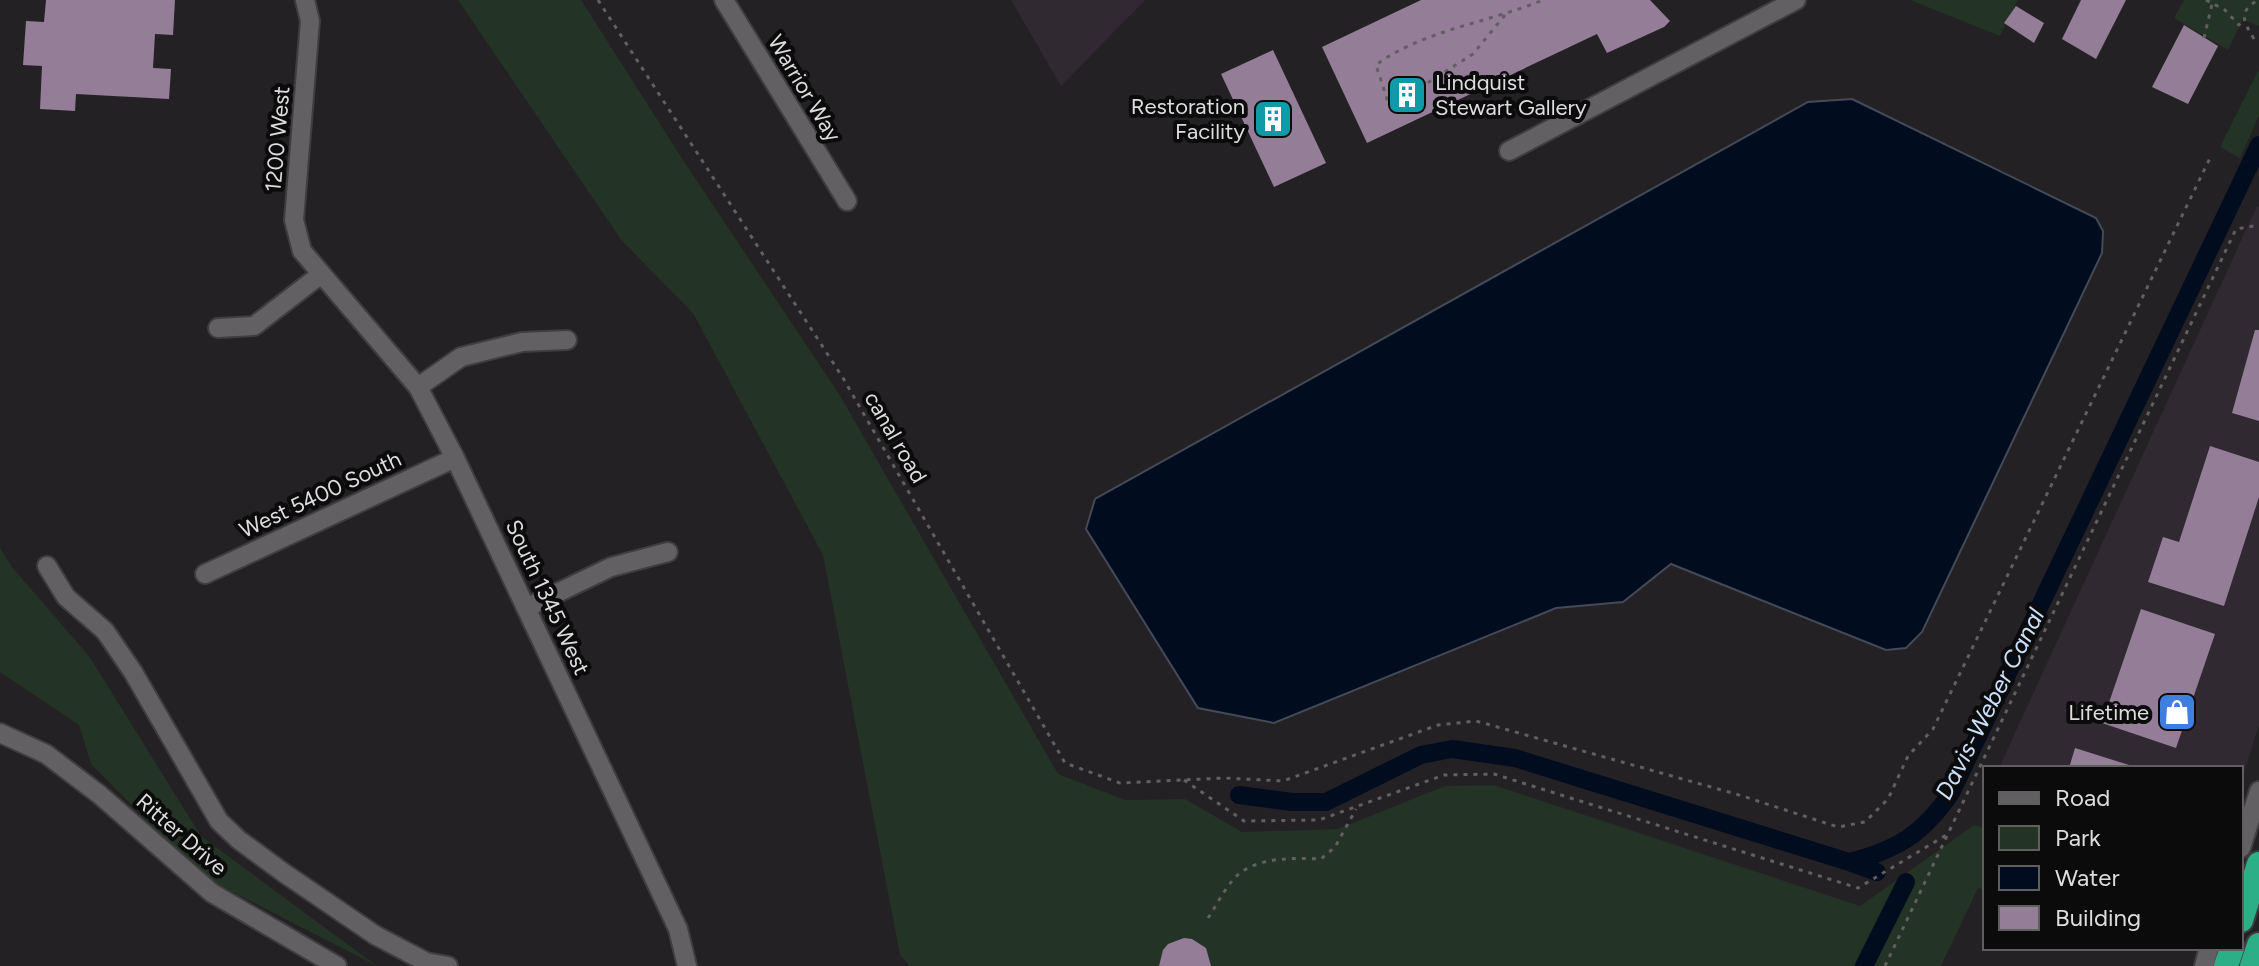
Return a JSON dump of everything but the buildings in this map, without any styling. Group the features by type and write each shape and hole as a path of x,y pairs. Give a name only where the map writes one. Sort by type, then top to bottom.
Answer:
{"highway":[{"path":"2243,914 2259,864"},
{"path":"2252,966 2259,945"}],"street":[{"name":"1200 West","path":"305,0 310,21 294,220 302,251 320,275"},
{"name":"Warrior Way","path":"724,0 847,201"},
{"path":"1509,151 1796,0"},
{"path":"218,328 254,326 320,275"},
{"name":"South 1345 West","path":"320,275 418,387 455,458 678,929 687,966"},
{"path":"418,387 461,357 522,342 567,340"},
{"name":"West 5400 South","path":"205,574 455,458"},
{"path":"526,608 611,567 668,552"},
{"path":"47,566 66,597 105,631 133,672 219,821 284,873 375,935 426,962 448,966"},
{"name":"Ritter Drive","path":"0,733 46,754 100,795 212,893 337,966"},
{"path":"2243,842 2259,791"}],"path":[{"name":"canal road","path":"598,0 843,378 1065,763 1120,783 1224,778 1283,781 1438,725 1476,721 1736,794 1838,827 1865,822 1888,799 1908,756 1933,729 2210,158"},
{"path":"1505,15 1473,54 1421,87 1388,102 1376,65 1388,56 1437,35 1543,0"},
{"path":"2206,0 2225,10 2239,25 2248,6 2258,0"},
{"path":"2204,38 2212,4"},
{"path":"2243,19 2254,39"},
{"path":"1885,966 2236,229 2259,225"},
{"path":"1184,780 1244,821 1319,820 1444,775 1494,774 1858,888 1949,833"},
{"path":"1208,918 1234,878 1260,863 1283,858 1321,859 1335,847 1356,809"}],"shaded area":[{"path":"1011,0 1145,0 1061,86"},
{"path":"2257,206 2259,725 2243,776 2243,766 2000,766"}],"green space":[{"path":"458,0 581,0 839,394 1058,774 1125,800 1185,799 1242,832 1338,829 1445,786 1494,785 1860,906 1974,825 1983,827 1983,889 1978,888 1941,966 910,966 900,955 823,555 693,313 622,241"},
{"path":"1910,0 2018,0 2000,36"},
{"path":"2184,0 2259,0 2259,26 2243,19 2228,50 2174,18"},
{"path":"2259,69 2259,116 2240,158 2220,147"},
{"path":"0,548 12,567 89,656 201,836 377,966 203,877 91,764 79,725 0,672"}],"water":[{"path":"1852,99 2096,218 2103,231 2102,253 1922,632 1906,648 1886,650 1671,564 1623,602 1556,608 1274,723 1198,708 1086,529 1095,499 1808,102"}],"waterway":[{"name":"Davis-Weber Canal","path":"1239,795 1292,802 1326,802 1421,755 1452,749 1515,758 1849,862 1881,852 1908,838 1930,819 1951,793 2259,145"},
{"path":"1849,862 1877,872"},
{"path":"1864,966 1906,882"}],"place":[{"name":"Lindquist Stewart Gallery","path":"1407,95"},
{"name":"Restoration Facility","path":"1273,119"},
{"name":"Lifetime","path":"2177,712"}]}
